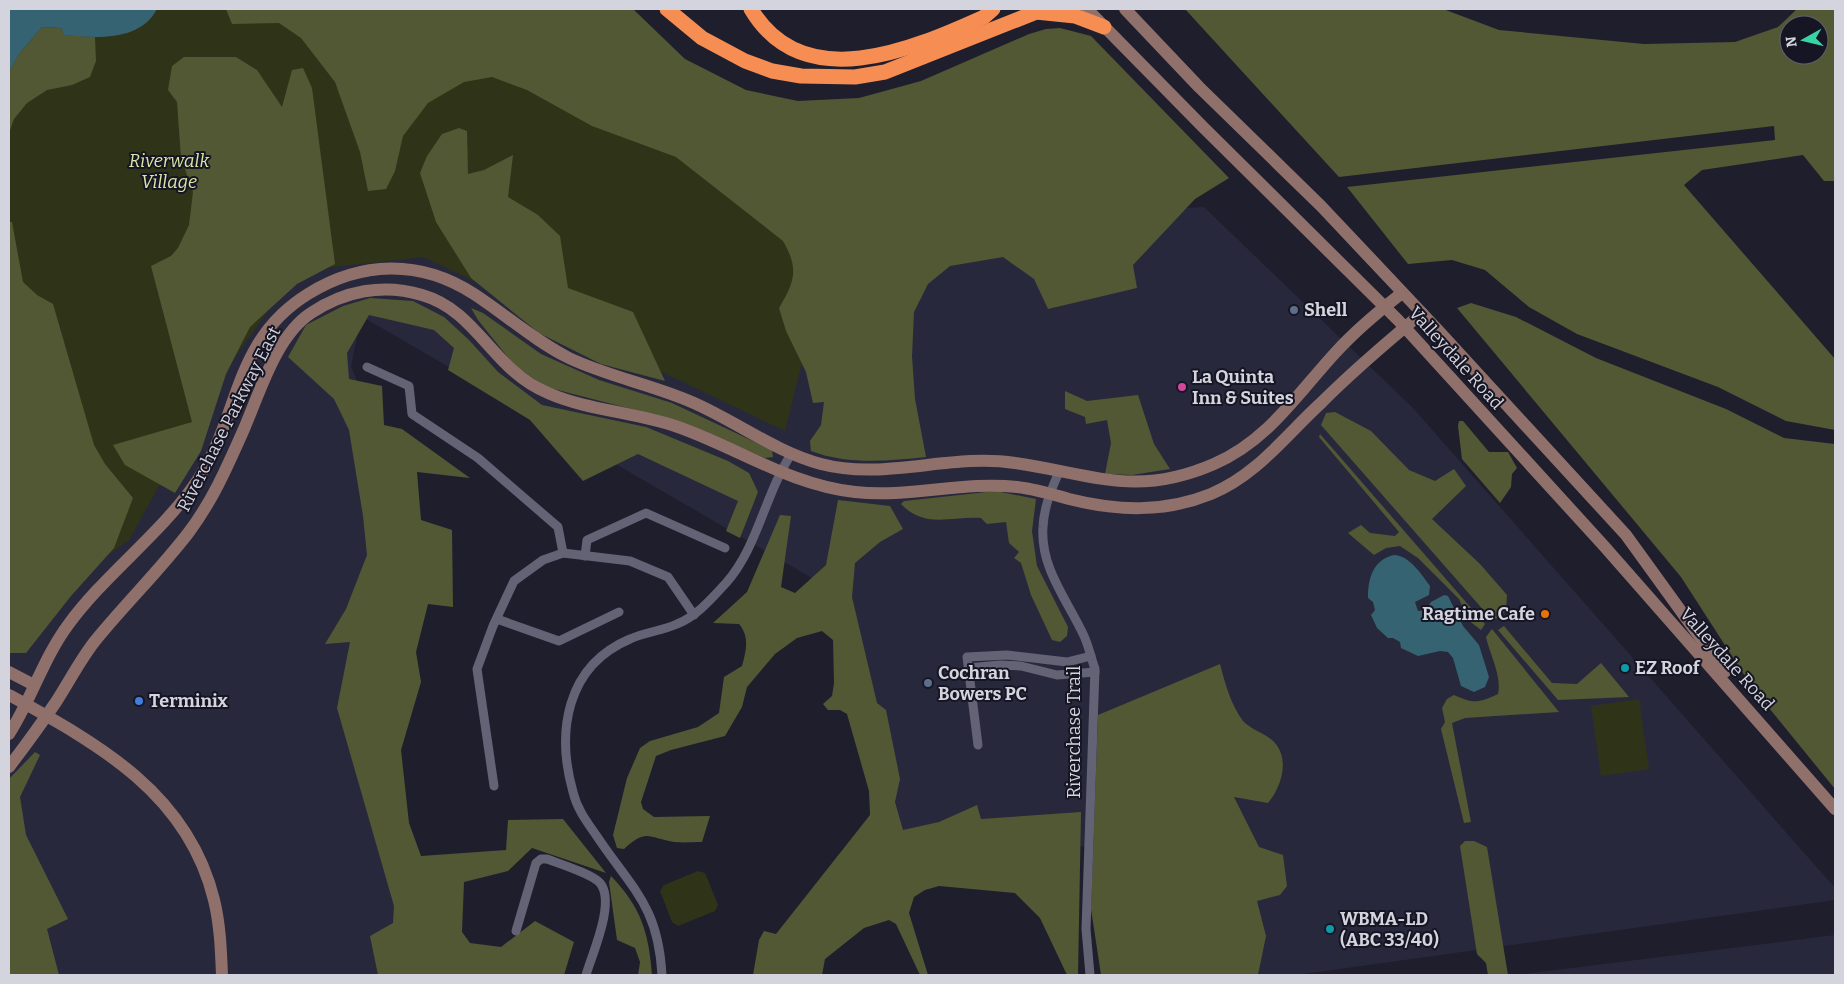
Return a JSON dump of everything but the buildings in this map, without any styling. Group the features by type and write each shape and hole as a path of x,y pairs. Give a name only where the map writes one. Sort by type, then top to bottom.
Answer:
{"highway":[{"path":"667,9 702,38 745,61 772,70 801,76 855,77 885,72 1040,10 1075,16 1104,27"},
{"path":"751,9 758,20 779,41 810,54 840,59 868,58 893,53 989,13 1006,9"}],"street":[{"name":"Valleydale Road","path":"1087,9 1405,327 1783,747 1835,808"},
{"name":"Valleydale Road","path":"1125,9 1199,87 1320,206 1422,313 1626,536 1711,654 1762,716 1783,747"},
{"name":"Riverchase Parkway East","path":"9,734 68,625 96,591 173,511 200,476 219,440 248,360 268,329 285,311 310,293 350,274 396,268 425,272 443,278 470,291 563,355 687,400 792,453 823,464 852,470 984,460 1021,464 1106,481 1151,481 1186,475 1224,460 1254,441 1269,428 1336,352 1402,292"},
{"name":"Riverchase Parkway East","path":"9,768 47,715 94,642 174,551 204,510 227,467 288,334 310,314 349,294 393,289 432,298 464,319 505,366 529,384 554,396 679,427 779,472 819,486 866,493 893,493 1003,485 1050,493 1106,506 1146,509 1181,504 1225,488 1262,463 1355,369 1422,313"},
{"path":"367,367 409,386 412,414 478,458 558,527 563,553"},
{"path":"662,975 660,950 650,912 637,890 612,859 578,805 567,765 565,728 570,703 576,690 594,663 608,651 630,639 678,624 694,615 728,581 740,564 779,472 792,453"},
{"name":"Riverchase Trail","path":"1059,472 1050,493 1043,526 1046,559 1053,578 1084,637 1095,672 1086,929 1090,975"},
{"path":"585,556 587,540 646,512 725,548"},
{"path":"494,786 477,668 496,619 514,581 543,560 563,553 630,561 668,577 694,615"},
{"path":"496,619 559,641 619,612"},
{"path":"978,745 967,657 1007,655 1067,662 1091,656"},
{"path":"968,668 1000,665 1022,666 1057,675 1095,672"},
{"path":"9,672 34,685"},
{"path":"9,696 47,715 128,768 159,797 182,827 205,870 213,895 219,932 222,975"},
{"path":"516,931 536,863 541,859 548,859 598,882 604,891 605,905 602,925 586,975"}],"shaded area":[{"path":"9,9 855,224 1204,207 1413,408 1835,888 1835,900 1297,975 1261,975 1152,851 900,835 841,595 361,316 351,366 430,560 380,665 426,975 9,975"},
{"path":"9,9 157,9 149,20 140,27 129,33 116,36 64,35 61,28 42,27 19,54 9,72"},
{"path":"1394,555 1405,558 1410,562 1430,586 1429,595 1415,602 1418,611 1426,610 1431,602 1444,595 1448,596 1463,626 1479,645 1489,677 1485,687 1474,692 1461,686 1453,658 1448,652 1440,651 1418,656 1401,648 1400,642 1393,638 1388,638 1377,628 1371,615 1375,610 1373,602 1368,598 1369,584 1373,571 1381,561"},
{"path":"1835,935 1835,975 1517,975"}],"green space":[{"name":"Riverwalk Village","path":"9,9 319,9 848,177 785,431 424,257 296,271 214,387 129,540 59,590 9,256"},
{"path":"226,9 633,9 685,59 746,90 798,101 859,98 921,81 1029,34 1046,29 1060,28 1091,36 1229,178 1195,199 1133,265 1137,288 1048,309 1034,279 1003,257 950,266 928,284 914,312 912,356 915,399 926,457 882,461 839,458 811,451 810,441 821,425 824,402 813,403 806,372 786,331 779,308 789,290 793,275 791,259 783,241 676,157 592,126 527,90 492,77 464,82 428,103 403,136 395,171 386,189 368,191 360,152 335,82 301,38 279,23 232,24"},
{"path":"1185,9 1443,9 1499,30 1644,44 1735,42 1779,26 1779,65 1829,65 1829,15 1791,15 1797,9 1835,9 1835,181 1824,181 1803,155 1702,170 1684,185 1835,359 1835,430 1786,421 1718,387 1577,334 1529,307 1485,270 1452,260 1408,264 1347,187 1775,140 1774,126 1339,177"},
{"path":"42,27 61,28 64,35 95,37 96,61 90,77 72,85 47,90 27,103 14,119 9,133 9,72 19,54"},
{"path":"184,57 236,57 257,70 282,107 292,70 303,68 312,88 335,264 297,284 250,327 226,374 201,451 175,493 125,465 113,445 192,422 151,266 171,256 178,248 189,225 193,192 181,158 177,102 168,90 172,66"},
{"path":"459,128 467,131 468,174 484,170 513,155 508,197 538,215 560,236 568,288 633,312 665,381 601,364 539,333 471,278 436,222 420,173 427,156 442,134"},
{"path":"9,222 12,222 23,282 37,295 53,304 94,445 105,464 133,498 114,548 71,596 26,653 9,653"},
{"path":"370,298 413,301 444,317 469,340 498,372 542,405 646,427 728,461 749,473 758,492 740,538 726,531 738,501 638,454 583,481 530,420 448,370 454,348 434,330 369,315 347,353 349,379 382,386 384,425 402,429 470,478 417,472 421,520 452,530 453,607 428,604 416,652 421,682 401,750 409,823 421,856 506,850 508,820 563,819 606,873 532,848 508,871 464,882 462,932 470,943 501,947 535,921 574,942 564,975 378,975 370,936 393,923 394,906 337,708 350,642 325,644 346,609 367,555 363,516 349,430 334,399 288,357 306,325 343,306"},
{"path":"1471,303 1516,317 1596,358 1726,409 1784,438 1835,444 1835,789 1752,687 1681,577 1457,308"},
{"path":"471,308 483,313 541,354 599,380 672,403 772,450 773,457 765,458 674,420 546,387 514,365 478,320"},
{"path":"1065,391 1087,401 1138,395 1154,444 1170,469 1132,475 1105,474 1111,443 1107,420 1086,424 1085,417 1065,409"},
{"path":"1335,412 1371,431 1409,470 1435,481 1454,469 1466,486 1432,519 1480,564 1507,595 1506,611 1493,621 1321,425 1326,413"},
{"path":"1459,421 1463,421 1489,452 1508,452 1517,468 1512,474 1511,487 1500,503 1462,459"},
{"path":"1320,434 1485,624 1481,630 1468,620 1459,599 1418,558 1400,546 1386,548 1374,555 1348,533 1361,525 1370,533 1395,536 1399,532 1319,437"},
{"path":"996,491 1036,499 1032,531 1037,566 1068,627 1067,636 1060,642 1052,640 1031,595 1021,563 1014,558 1019,552 1009,543 1006,522 987,524 981,518 929,519 910,512 901,504 904,501"},
{"path":"838,500 890,506 903,529 880,542 855,563 852,597 877,703 886,710 900,779 895,802 903,830 939,822 977,805 981,819 1081,812 1078,975 1067,975 1040,918 1015,893 939,886 925,890 914,897 909,913 928,975 920,975 896,924 889,920 864,928 825,959 822,975 753,975 759,940 764,931 776,934 870,815 869,791 847,714 840,710 828,710 823,704 832,696 834,683 833,640 822,631 797,638 775,654 747,687 742,707 725,736 671,750 656,756 641,802 643,809 654,817 710,816 702,842 674,842 648,836 638,838 624,849 617,848 613,835 627,778 640,748 650,741 698,727 719,713 724,677 742,666 746,650 746,639 739,624 713,623 747,592 780,515 791,516 781,587 795,593 826,565"},
{"path":"1504,626 1552,683 1577,684 1601,663 1629,697 1558,700 1498,630"},
{"path":"1492,629 1559,712 1465,718 1452,723 1471,822 1464,823 1441,729 1445,722 1442,708 1447,699 1454,695 1466,700 1476,701 1498,694 1497,673 1486,637"},
{"path":"1220,664 1229,694 1239,715 1246,724 1272,740 1278,747 1283,763 1277,788 1268,803 1234,797 1259,847 1283,855 1287,886 1280,895 1257,901 1266,936 1258,975 1101,975 1091,909 1098,715"},
{"path":"1639,699 1649,769 1601,776 1591,706"},
{"path":"35,752 40,755 20,797 26,835 68,919 47,929 59,975 9,975 9,779"},
{"path":"1465,841 1474,841 1487,847 1508,975 1488,975 1486,963 1477,954 1460,846"},
{"path":"698,871 705,873 718,905 715,911 678,926 672,922 660,891 664,885"},
{"path":"611,876 630,899 642,921 649,946 652,975 638,975 640,962 635,948 617,940 609,882"}],"place":[{"name":"Shell","path":"1294,310"},
{"name":"La Quinta Inn & Suites","path":"1182,387"},
{"name":"Ragtime Cafe","path":"1545,614"},
{"name":"EZ Roof","path":"1625,668"},
{"name":"Cochran Bowers PC","path":"928,683"},
{"name":"Terminix","path":"139,701"},
{"name":"WBMA-LD (ABC 33/40)","path":"1330,929"}]}
